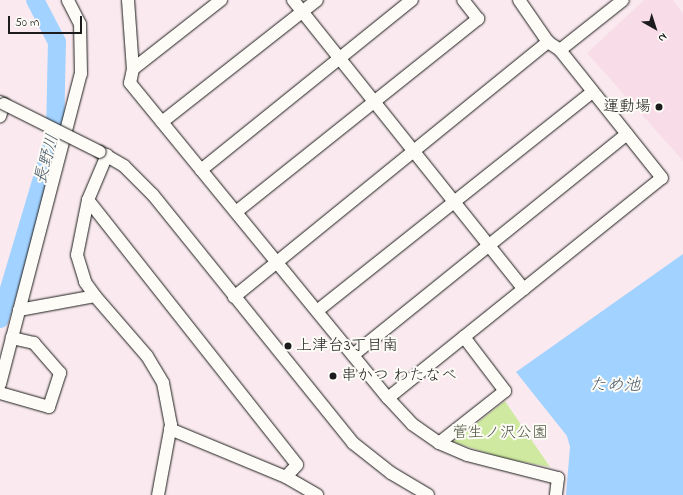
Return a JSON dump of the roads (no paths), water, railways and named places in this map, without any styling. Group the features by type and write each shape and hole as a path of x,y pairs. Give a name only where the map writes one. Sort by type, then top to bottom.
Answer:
{"street":[{"path":"0,384 81,74 80,24 68,0"},
{"path":"128,0 134,69 130,83 388,398 412,424 439,443 467,455 558,478 556,495"},
{"path":"134,69 222,0"},
{"path":"293,0 524,289"},
{"path":"162,122 317,0"},
{"path":"201,170 412,0"},
{"path":"236,212 478,19 463,0"},
{"path":"388,398 662,178 560,50 548,42 519,0"},
{"path":"560,50 623,0"},
{"path":"234,297 415,152 548,42"},
{"path":"317,311 592,92"},
{"path":"0,116 2,103 104,154 150,191 353,443 391,473 428,495"},
{"path":"353,355 627,134"},
{"path":"104,154 88,200 77,256 85,282 95,296 147,356 163,383 170,429 158,495"},
{"path":"88,200 297,465 286,477"},
{"path":"19,310 95,296"},
{"path":"439,443 505,391 464,337"},
{"path":"0,393 49,407 60,373 34,343 12,338"},
{"path":"170,429 286,477 317,495"}],"water":[{"name":"ため池","path":"683,254 683,495 566,495 570,447 567,436 516,372"}],"waterway":[{"name":"長野川","path":"0,319 55,135 57,42 35,0"}],"place":[{"name":"運動場","path":"659,107"},
{"name":"上津台3丁目南","path":"288,346"},
{"name":"串かつ わたなべ","path":"333,376"}],"park label":[{"name":"菅生ノ沢公園","path":"500,433"}]}
